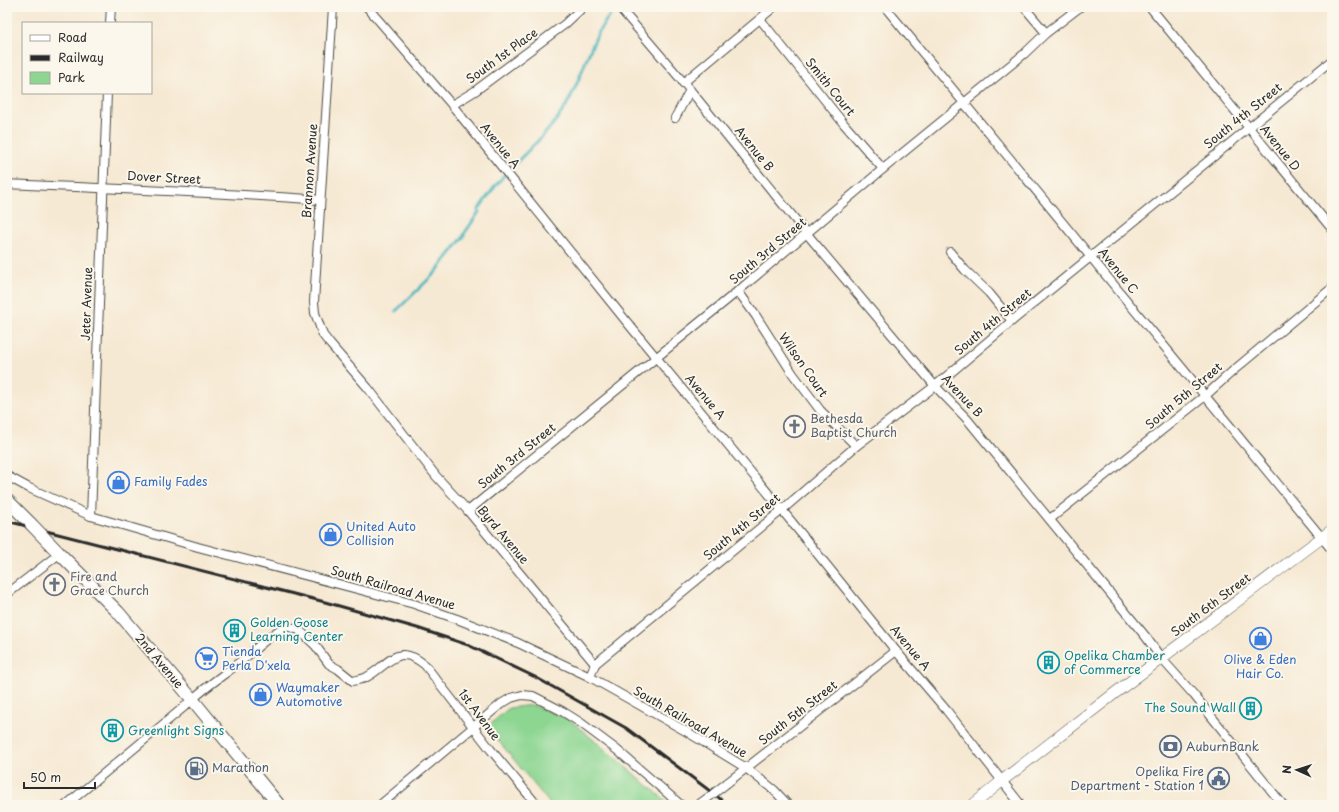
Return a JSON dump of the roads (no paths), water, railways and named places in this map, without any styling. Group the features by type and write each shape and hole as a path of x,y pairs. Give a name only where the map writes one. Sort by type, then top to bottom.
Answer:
{"main road":[{"name":"2nd Avenue","path":"7,500 118,612 279,805"}],"street":[{"path":"110,22 111,7"},
{"name":"Brannon Avenue","path":"323,335 315,313 314,302 333,7"},
{"name":"Avenue A","path":"367,7 452,105 626,321 896,651 947,710 1021,805"},
{"name":"South 1st Place","path":"452,105 475,91 565,24 583,7"},
{"name":"Avenue B","path":"619,7 690,90 807,234 935,386 967,419 1146,637 1161,658 1194,695 1283,805"},
{"path":"683,83 774,7"},
{"name":"Avenue C","path":"885,7 1332,550"},
{"path":"1024,7 1046,33"},
{"name":"South 3rd Street","path":"468,511 738,291 883,169 1024,54 1046,33 1080,7"},
{"name":"Avenue D","path":"1150,7 1332,229"},
{"name":"Smith Court","path":"760,19 844,124 883,169"},
{"name":"South 4th Street","path":"595,664 782,510 856,446 935,386 1248,127 1332,60"},
{"path":"675,118 690,90"},
{"name":"Jeter Avenue","path":"90,516 107,94"},
{"name":"Dover Street","path":"7,184 103,187 320,200"},
{"path":"950,252 965,270 989,293 1012,321"},
{"name":"South 5th Street","path":"1050,519 1205,396 1332,288"},
{"name":"Wilson Court","path":"738,291 793,374 820,410 856,446"},
{"name":"Byrd Avenue","path":"323,335 368,388 436,476 468,511 595,664"},
{"name":"South Railroad Avenue","path":"7,476 29,488 90,516 198,547 414,604 518,643 590,678 690,733 746,768 774,790 788,805"},
{"name":"South 6th Street","path":"973,805 1003,780 1161,658 1332,530"},
{"path":"7,594 58,552"},
{"name":"1st Avenue","path":"192,699 277,631 286,626 299,630 315,645 329,664 353,681 365,678 393,658 404,655 416,658 425,665 491,750 537,805"},
{"name":"South 5th Street","path":"698,805 896,651"},
{"path":"590,678 595,664"},
{"path":"380,805 501,704 511,698 522,695 533,696 581,723 617,750 681,805"},
{"path":"66,805 192,699"}],"waterway":[{"path":"396,311 436,272 464,236 479,212 479,209 497,184 540,139 561,113 573,92 600,30 617,7"}],"railway":[{"path":"7,521 325,602 417,628 468,645 535,677 626,728 727,805"}],"place":[{"name":"Bethesda Baptist Church","path":"795,426"},
{"name":"Family Fades","path":"119,482"},
{"name":"United Auto Collision","path":"331,534"},
{"name":"Fire and Grace Church","path":"55,584"},
{"name":"Golden Goose Learning Center","path":"235,630"},
{"name":"Olive & Eden Hair Co.","path":"1260,639"},
{"name":"Tienda Perla D'xela","path":"207,659"},
{"name":"Opelika Chamber of Commerce","path":"1048,663"},
{"name":"Waymaker Automotive","path":"260,695"},
{"name":"The Sound Wall","path":"1251,708"},
{"name":"Greenlight Signs","path":"113,731"},
{"name":"AuburnBank","path":"1170,747"},
{"name":"Marathon","path":"197,768"},
{"name":"Opelika Fire Department - Station 1","path":"1219,779"}]}
